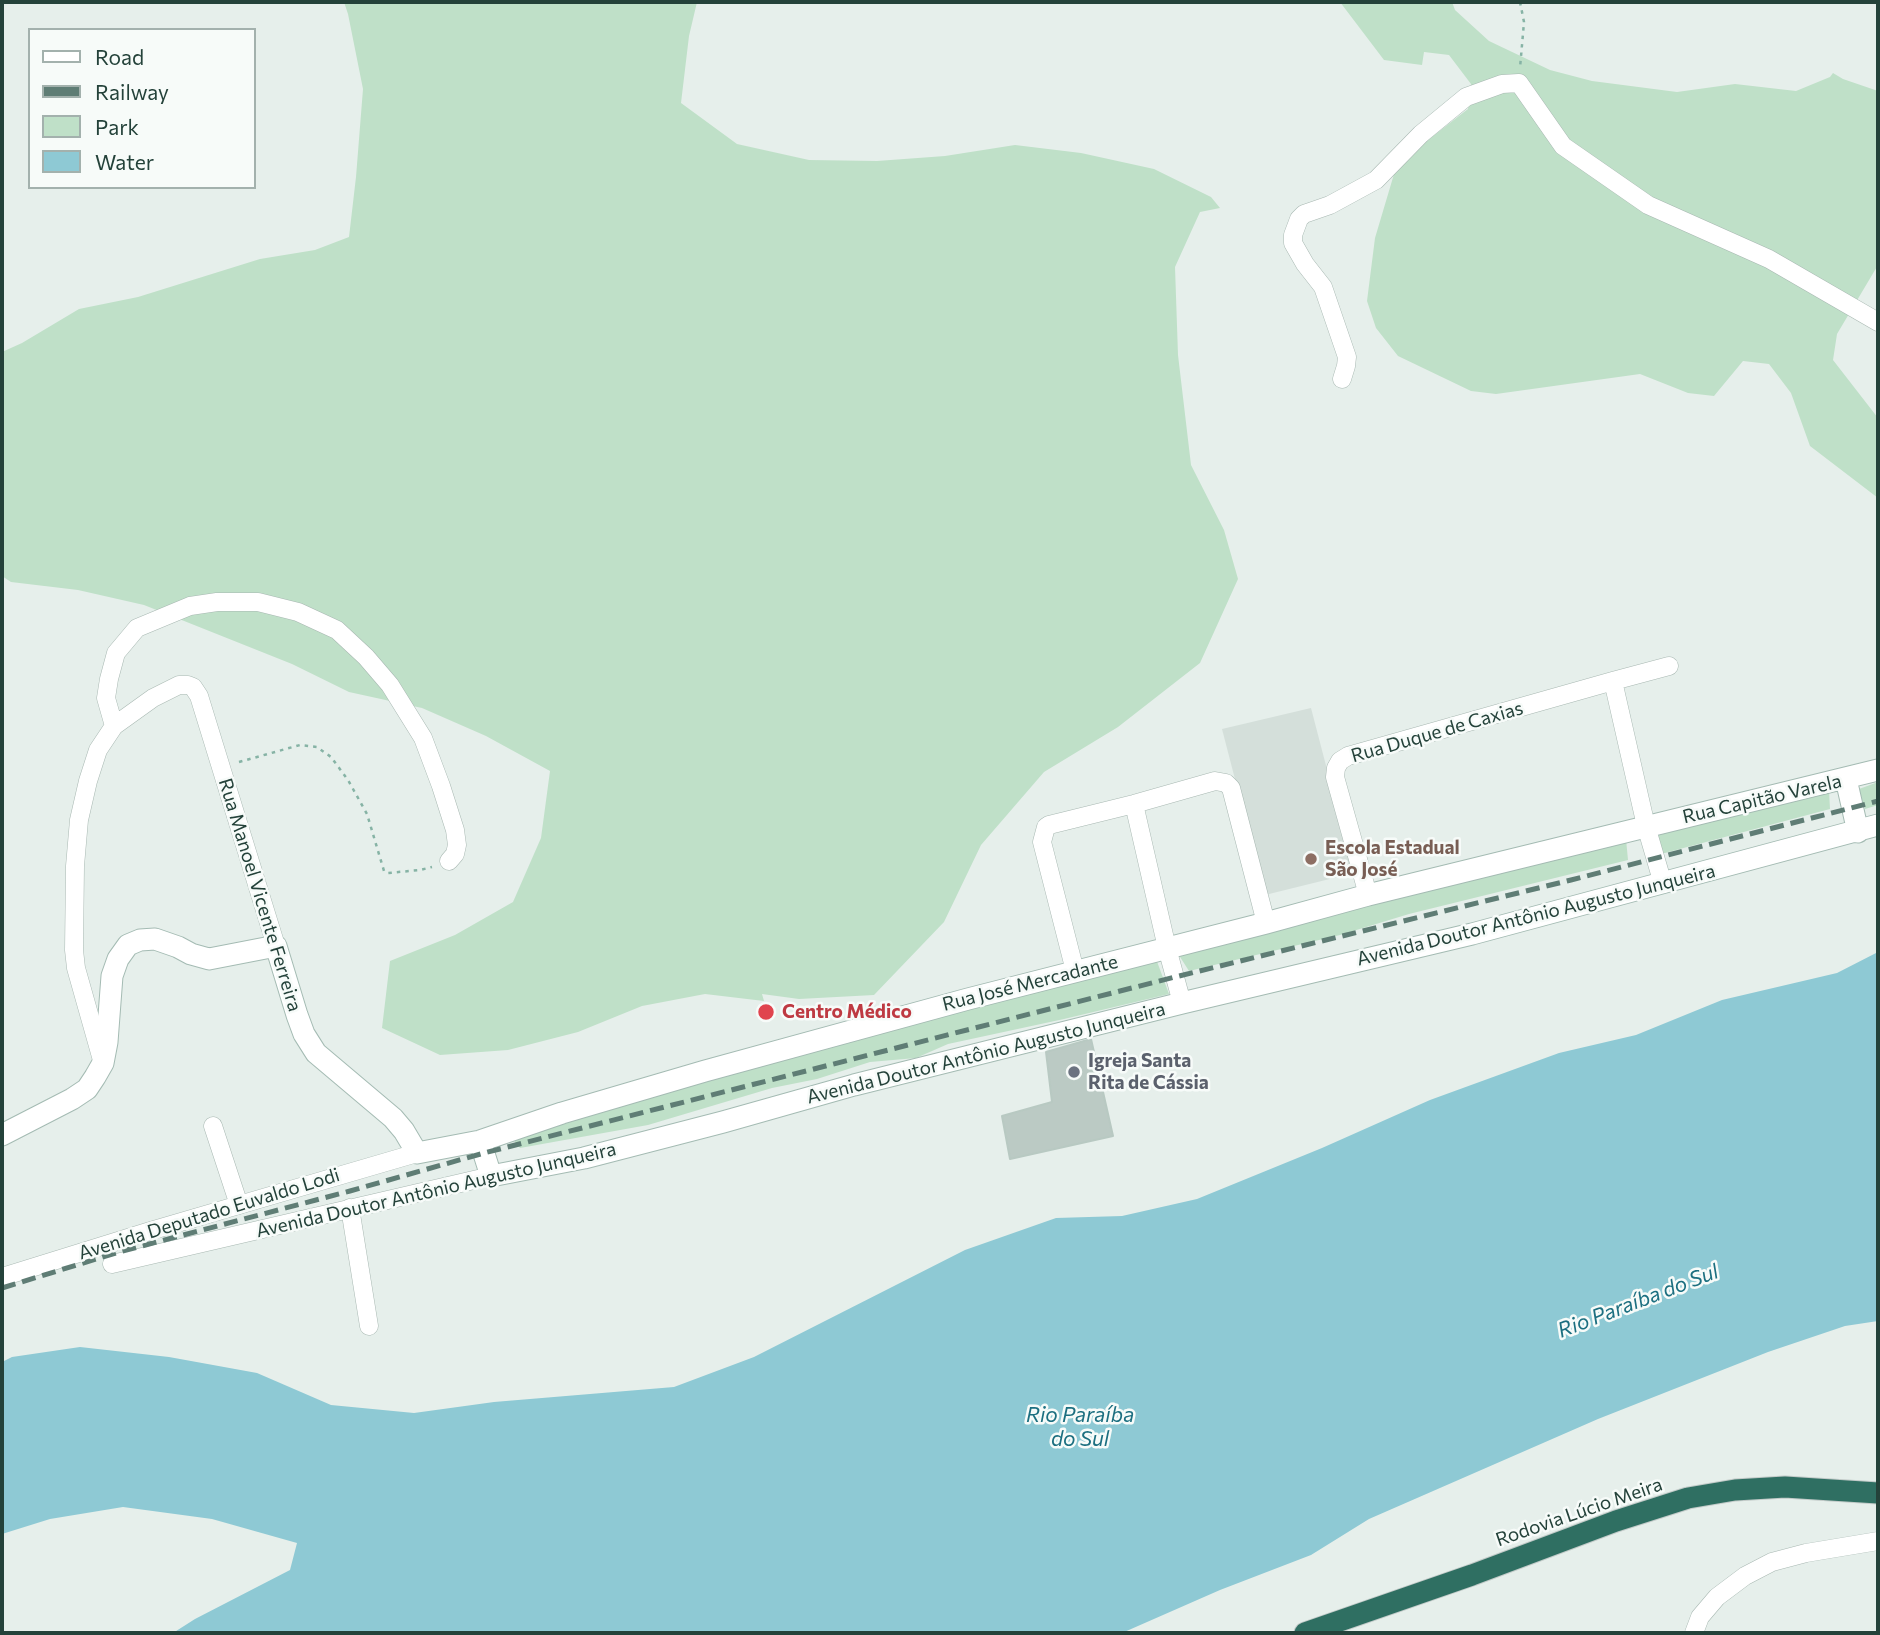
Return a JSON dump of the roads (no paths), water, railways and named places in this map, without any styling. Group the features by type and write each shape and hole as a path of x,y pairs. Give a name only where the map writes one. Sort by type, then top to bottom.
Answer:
{"highway":[{"name":"Rodovia Lúcio Meira","path":"1305,1633 1616,1521 1688,1498 1735,1490 1785,1487 1878,1493"}],"street":[{"path":"1342,379 1347,357 1323,287 1293,243 1299,219 1304,214 1330,205 1376,180 1421,134 1466,97 1502,84 1519,83 1563,146 1648,205 1769,259 1878,322"},
{"path":"103,1063 76,968 75,866 79,820 88,780 98,750 114,726 106,698 109,679 116,653 137,628 190,606 217,602 258,602 298,612 337,630 366,657 390,685 423,738 455,830 457,845 449,861"},
{"name":"Rua Duque de Caxias","path":"1368,895 1335,777 1340,761 1348,756 1669,666"},
{"path":"1613,681 1646,826 1663,884"},
{"name":"Rua Manoel Vicente Ferreira","path":"114,726 153,698 179,685 193,687 199,696 304,1034 316,1053 393,1118 417,1153"},
{"name":"Rua Capitão Varela","path":"1646,826 1878,770"},
{"path":"1846,779 1868,829"},
{"path":"1075,971 1042,842 1044,830 1049,825 1215,780 1226,783 1231,788 1266,923"},
{"path":"1134,804 1182,1003"},
{"name":"Rua José Mercadante","path":"417,1153 480,1141 562,1113 692,1075 968,999 1646,826"},
{"name":"Avenida Doutor Antônio Augusto Junqueira","path":"113,1264 491,1176 634,1146 854,1085 1472,934 1868,829"},
{"path":"2,1135 72,1100 87,1088 95,1077 103,1063 112,976 118,959 128,945 140,940 155,939 209,959 276,946"},
{"path":"213,1126 239,1205"},
{"path":"480,1141 491,1176"},
{"name":"Avenida Deputado Euvaldo Lodi","path":"2,1277 417,1153"},
{"path":"350,1208 369,1326"},
{"path":"1694,1633 1700,1617 1717,1597 1745,1576 1772,1562 1806,1553 1878,1541"}],"water":[{"name":"Rio Paraíba do Sul","path":"1878,952 1878,1321 1845,1326 1768,1352 1598,1419 1369,1519 1311,1555 1220,1590 1122,1633 173,1633 290,1570 297,1543 212,1519 123,1507 50,1519 2,1534 2,1362 12,1357 80,1347 169,1357 257,1373 331,1405 414,1413 494,1402 674,1387 754,1357 965,1250 1056,1218 1122,1216 1197,1199 1430,1100 1559,1053 1636,1035 1722,1000 1837,973"}],"railway":[{"path":"2,1288 119,1252 484,1153 1878,801"}],"place":[{"name":"Escola Estadual São José","path":"1311,859"},
{"name":"Centro Médico","path":"766,1012"},
{"name":"Igreja Santa Rita de Cássia","path":"1074,1072"}]}
